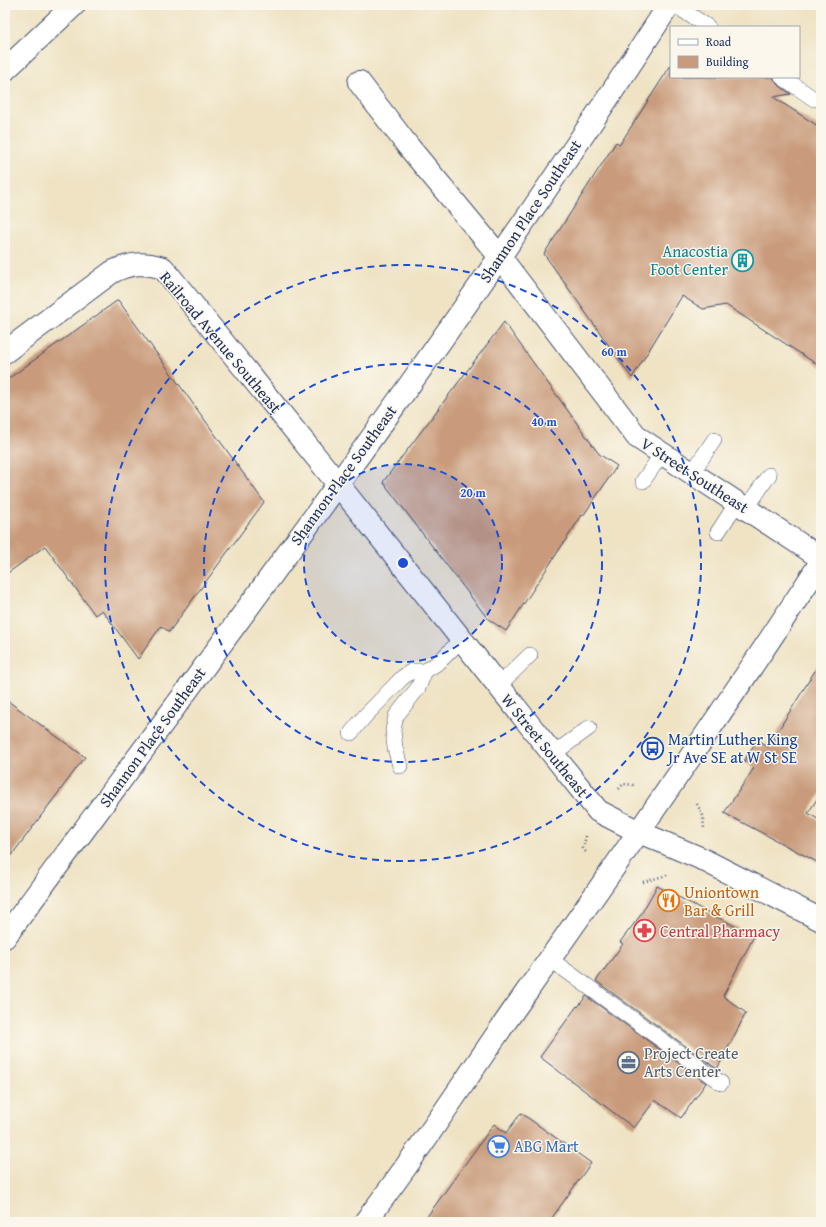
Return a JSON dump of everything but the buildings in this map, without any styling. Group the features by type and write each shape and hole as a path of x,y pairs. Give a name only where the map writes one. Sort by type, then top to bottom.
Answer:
{"main road":[{"path":"5,69 59,5"},
{"path":"5,69 74,5"},
{"name":"Shannon Place Southeast","path":"5,937 338,484 500,256 669,5"},
{"name":"V Street Southeast","path":"359,82 408,146 500,256 637,437 821,558"},
{"name":"Railroad Avenue Southeast","path":"5,352 112,272 122,267 142,263 152,264 163,268 338,484"},
{"name":"W Street Southeast","path":"338,484 598,811 639,832 700,858 821,920"},
{"path":"365,1222 390,1191 639,832 821,562"}],"lane":[{"path":"675,5 706,26"},
{"path":"784,78 814,98 821,98"},
{"path":"692,473 714,440"},
{"path":"643,481 662,454"},
{"path":"718,532 769,475"},
{"path":"351,733 365,716 403,677 412,671 425,671 439,662 461,640"},
{"path":"498,686 530,655"},
{"path":"400,766 395,748 393,730 396,716 418,688 425,671"},
{"path":"553,754 590,728"},
{"path":"550,959 721,1083"}],"path":[{"path":"617,791 623,784 634,785"},
{"path":"697,804 703,816 704,828"},
{"path":"586,836 583,848 588,854"},
{"path":"643,882 662,877"}],"place":[{"name":"Anacostia Foot Center","path":"743,260"},
{"name":"Martin Luther King Jr Ave SE at W St SE","path":"653,748"},
{"name":"Uniontown Bar & Grill","path":"669,901"},
{"name":"Central Pharmacy","path":"645,931"},
{"name":"Project Create Arts Center","path":"629,1062"},
{"name":"ABG Mart","path":"499,1146"}]}
